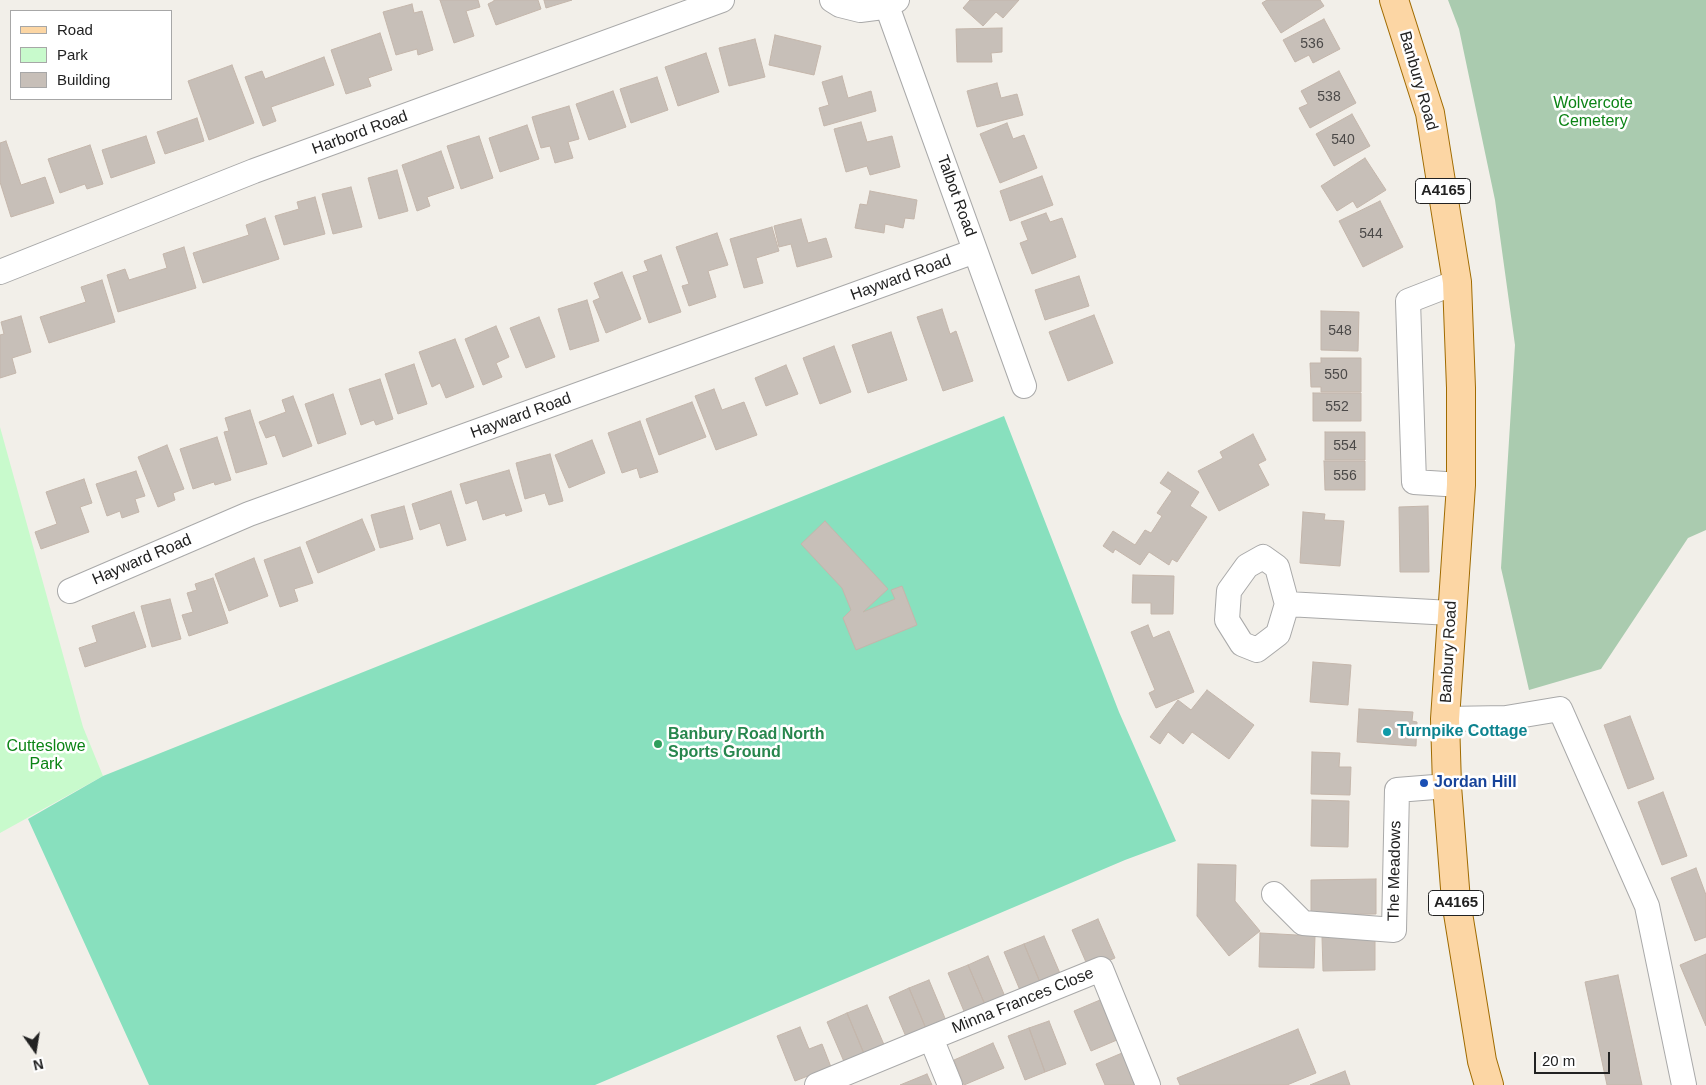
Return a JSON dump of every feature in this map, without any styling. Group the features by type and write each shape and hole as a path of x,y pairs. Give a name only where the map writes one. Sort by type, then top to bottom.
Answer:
{"main road":[{"name":"Banbury Road","path":"1394,0 1430,113 1457,282 1461,388 1461,485 1445,719 1447,786 1456,901 1482,1062 1489,1085"}],"street":[{"name":"Harbord Road","path":"0,272 254,171 722,0"},
{"path":"832,0 840,5 860,10 873,9 892,3"},
{"name":"Talbot Road","path":"892,3 1024,386"},
{"name":"Hayward Road","path":"70,591 249,514 976,251"},
{"path":"1457,282 1408,301 1414,482 1461,485"},
{"path":"1287,604 1451,613"},
{"path":"1445,719 1506,718 1560,709 1647,906 1684,1085"},
{"name":"The Meadows","path":"1274,894 1303,923 1394,930 1397,790 1447,786"},
{"name":"Minna Frances Close","path":"950,1085 931,1038 1101,969 1148,1085"},
{"path":"817,1085 931,1038"}],"green space":[{"name":"Wolvercote Cemetery","path":"1448,0 1706,0 1706,530 1688,538 1601,669 1529,690 1501,568 1515,345 1495,200 1459,29"},
{"name":"Banbury Road North Sports Ground","path":"1004,416 1119,712 1176,841 1125,860 595,1085 149,1085 28,819 103,776"},
{"name":"Cutteslowe Park","path":"0,427 83,727 103,776 0,833"}],"building":[{"path":"440,0 478,0 480,7 466,11 474,36 454,43"},
{"path":"494,0 538,0 541,9 496,25 488,4"},
{"path":"544,0 572,0 546,8"},
{"path":"970,0 1019,0 1003,18 996,12 983,26 963,8"},
{"path":"1267,0 1320,0 1324,6 1281,33 1262,3"},
{"path":"412,4 414,13 422,11 433,50 418,55 417,49 396,55 383,12"},
{"path":"1324,19 1340,49 1313,63 1309,55 1295,62 1283,40"},
{"path":"1002,28 1002,52 991,53 992,62 957,62 956,29"},
{"path":"380,33 392,70 368,78 371,86 346,94 331,50"},
{"path":"775,35 821,46 814,75 769,65"},
{"path":"755,39 765,77 729,86 719,48"},
{"path":"706,53 719,92 678,106 665,67"},
{"path":"324,57 334,85 271,107 276,121 263,126 245,77 262,71 265,79"},
{"path":"232,65 254,123 209,140 188,81"},
{"path":"1339,71 1356,103 1310,128 1299,108 1308,104 1301,91"},
{"path":"842,76 848,98 871,91 876,111 824,126 819,108 829,105 822,82"},
{"path":"657,77 668,110 631,123 620,89"},
{"path":"997,83 1001,98 1017,94 1023,115 977,127 967,91"},
{"path":"613,91 626,127 589,140 576,104"},
{"path":"569,106 579,139 568,142 573,158 555,163 550,146 541,148 532,117"},
{"path":"1352,114 1370,146 1334,166 1316,134"},
{"path":"197,118 204,141 165,154 157,132"},
{"path":"861,122 867,142 892,136 900,167 870,175 867,166 846,172 834,129"},
{"path":"1007,123 1013,139 1024,135 1037,168 1000,183 980,134"},
{"path":"527,125 539,159 500,172 489,138"},
{"path":"146,136 155,163 111,178 102,150"},
{"path":"479,136 493,178 461,189 447,146"},
{"path":"6,141 21,185 45,177 54,203 11,217 0,182 0,143"},
{"path":"90,145 103,184 87,189 85,184 60,193 48,159"},
{"path":"441,151 454,188 427,197 430,206 417,211 402,165"},
{"path":"1365,158 1386,190 1357,208 1353,201 1337,211 1321,186"},
{"path":"397,170 408,211 379,219 368,178"},
{"path":"1042,176 1053,205 1010,221 1000,191"},
{"path":"351,187 362,227 333,234 322,194"},
{"path":"870,191 917,200 914,219 905,218 903,228 885,224 884,233 855,228 860,204 867,205"},
{"path":"315,197 325,234 284,245 275,216 299,209 297,202"},
{"path":"1380,201 1403,247 1363,267 1339,221"},
{"path":"1046,213 1050,222 1062,218 1076,257 1032,274 1020,243 1028,240 1021,222"},
{"path":"265,218 279,259 203,283 193,253 249,235 246,225"},
{"path":"801,219 808,243 826,238 832,257 797,267 791,244 779,247 774,226"},
{"path":"772,227 779,251 756,258 763,283 744,288 730,239"},
{"path":"717,233 728,265 708,271 716,297 689,306 682,286 689,284 676,247"},
{"path":"184,247 196,288 118,312 107,275 125,269 129,280 167,268 163,254"},
{"path":"661,255 681,312 649,323 633,276 648,271 644,261"},
{"path":"622,272 641,319 606,333 593,301 600,298 594,283"},
{"path":"1079,276 1089,306 1045,320 1035,290"},
{"path":"102,280 115,322 49,343 40,317 86,302 81,287"},
{"path":"587,300 599,341 570,350 558,309"},
{"path":"942,309 950,334 956,331 973,381 943,391 917,317"},
{"path":"1321,311 1359,312 1358,351 1321,350"},
{"path":"1094,315 1113,363 1068,381 1049,332"},
{"path":"21,316 31,352 12,358 16,373 0,378 0,335 4,334 1,322"},
{"path":"539,317 555,357 526,368 510,328"},
{"path":"496,326 509,357 496,363 502,377 483,385 465,339"},
{"path":"891,332 907,380 868,393 852,345"},
{"path":"455,339 474,387 446,398 440,383 432,387 419,352"},
{"path":"834,346 851,392 820,404 803,358"},
{"path":"1321,358 1361,358 1361,392 1321,392 1321,387 1311,387 1310,363 1321,363"},
{"path":"414,364 427,404 398,414 385,374"},
{"path":"786,365 798,394 766,406 755,378"},
{"path":"380,379 393,419 376,425 374,420 361,425 349,389"},
{"path":"714,389 722,410 744,402 757,435 716,450 695,396"},
{"path":"1313,393 1361,393 1361,421 1313,421"},
{"path":"333,394 346,434 318,444 305,404"},
{"path":"293,396 312,446 283,457 275,435 266,438 259,422 286,412 282,400"},
{"path":"692,402 706,437 659,455 646,419"},
{"path":"250,410 267,464 236,473 224,432 229,431 225,418"},
{"path":"640,421 658,472 640,478 637,468 622,473 608,433"},
{"path":"1325,432 1365,432 1365,460 1325,460"},
{"path":"1253,434 1266,460 1258,464 1269,485 1219,511 1198,471 1223,458 1220,452"},
{"path":"217,437 231,480 215,485 214,482 193,489 180,449"},
{"path":"592,440 605,473 569,488 555,455"},
{"path":"167,445 184,489 173,493 175,500 158,507 138,457"},
{"path":"550,454 563,501 549,505 545,493 525,499 516,463"},
{"path":"1324,461 1365,461 1365,490 1325,490"},
{"path":"509,470 522,511 506,516 505,513 483,520 477,500 466,504 460,484"},
{"path":"136,471 145,496 135,499 139,512 122,518 120,511 107,516 96,484"},
{"path":"1168,472 1199,492 1190,506 1207,517 1177,562 1172,559 1169,565 1149,552 1140,565 1115,549 1113,553 1103,546 1113,531 1135,545 1145,530 1151,533 1162,516 1157,513 1172,491 1160,483"},
{"path":"84,479 92,503 80,507 89,532 41,549 35,532 57,524 46,492"},
{"path":"451,491 466,540 447,546 440,523 420,530 412,504"},
{"path":"404,506 413,539 380,548 371,515"},
{"path":"1428,506 1429,572 1400,572 1399,507"},
{"path":"1303,512 1325,514 1324,520 1344,521 1340,566 1300,563"},
{"path":"362,519 375,550 318,573 306,542"},
{"path":"825,521 888,589 863,612 895,599 891,590 902,586 917,625 856,650 843,618 851,610 842,588 801,544"},
{"path":"300,547 313,583 294,589 298,601 280,607 264,560"},
{"path":"254,558 268,596 229,611 215,574"},
{"path":"1133,575 1174,576 1173,614 1151,614 1151,603 1132,603"},
{"path":"213,578 228,623 189,636 182,615 193,612 187,593 197,590 195,584"},
{"path":"170,599 181,639 152,647 141,606"},
{"path":"134,612 146,647 85,667 79,648 97,642 92,626"},
{"path":"1148,625 1153,638 1169,631 1194,692 1156,708 1149,693 1155,690 1131,632"},
{"path":"1313,662 1351,665 1348,705 1310,702"},
{"path":"1207,690 1254,725 1229,759 1192,732 1183,744 1168,732 1160,744 1150,737 1178,700 1191,710"},
{"name":"Turnpike Cottage","path":"1359,709 1413,712 1412,721 1417,722 1416,746 1357,742"},
{"path":"1630,716 1654,779 1628,789 1604,725"},
{"path":"1312,752 1340,753 1339,767 1351,767 1350,795 1311,794"},
{"path":"1663,792 1687,856 1662,865 1638,802"},
{"path":"1312,800 1349,801 1348,847 1311,846"},
{"path":"1198,864 1236,865 1235,901 1260,931 1229,956 1197,916"},
{"path":"1696,868 1706,895 1706,937 1695,941 1671,878"},
{"path":"1376,879 1376,914 1311,915 1311,880"},
{"path":"1098,919 1115,958 1089,969 1072,930"},
{"path":"1260,933 1315,936 1314,968 1259,967"},
{"path":"1044,936 1062,978 1042,987 1024,944"},
{"path":"1375,936 1375,970 1323,971 1322,937"},
{"path":"1024,944 1042,987 1022,995 1004,952"},
{"path":"1706,954 1706,1026 1680,965"},
{"path":"988,956 1006,999 986,1007 968,965"},
{"path":"968,965 986,1007 966,1016 948,973"},
{"path":"1618,975 1642,1085 1607,1085 1585,982"},
{"path":"929,980 947,1023 927,1031 909,988"},
{"path":"909,988 927,1031 907,1039 889,997"},
{"path":"1100,1000 1117,1040 1091,1051 1074,1011"},
{"path":"867,1005 885,1047 865,1056 847,1013"},
{"path":"847,1013 865,1056 845,1064 827,1022"},
{"path":"1049,1021 1066,1064 1045,1072 1029,1028"},
{"path":"800,1027 809,1049 822,1044 831,1067 795,1081 777,1036"},
{"path":"1029,1028 1045,1072 1025,1080 1008,1036"},
{"path":"1298,1029 1316,1073 1287,1085 1180,1085 1177,1078"},
{"path":"993,1043 1004,1068 964,1085 954,1060"},
{"path":"1122,1053 1135,1085 1105,1085 1096,1064"},
{"path":"1345,1071 1350,1085 1310,1085"},
{"path":"927,1074 932,1085 900,1085"}],"place":[{"name":"Turnpike Cottage","path":"1387,732"},
{"name":"Banbury Road North Sports Ground","path":"658,744"},
{"name":"Jordan Hill","path":"1424,783"}]}
